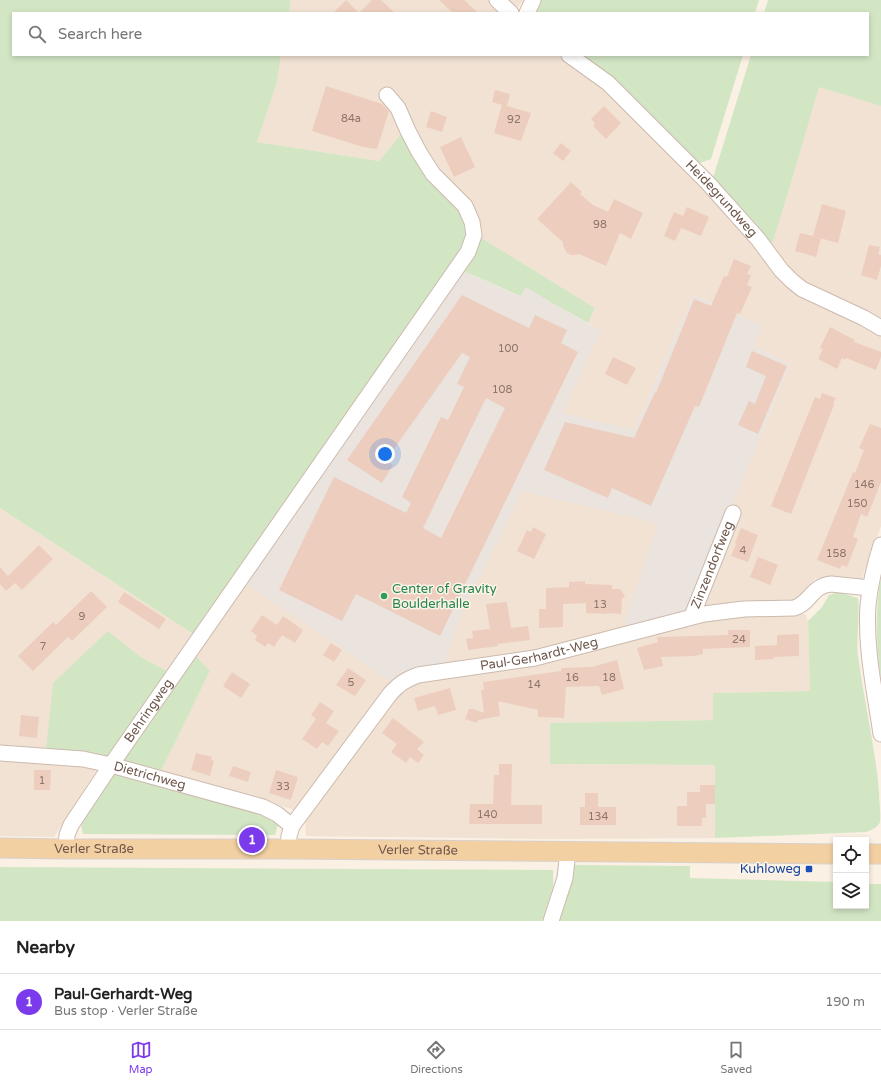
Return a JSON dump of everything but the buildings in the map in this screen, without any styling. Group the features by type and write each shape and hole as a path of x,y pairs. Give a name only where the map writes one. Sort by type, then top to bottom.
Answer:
{"main road":[{"name":"Verler Straße","path":"0,848 833,854"},
{"path":"869,854 881,854"}],"street":[{"path":"497,0 510,12"},
{"path":"527,12 533,0"},
{"name":"Heidegrundweg","path":"570,56 608,83 703,177 758,239 781,270 792,281 802,289 864,318 881,328"},
{"name":"Behringweg","path":"66,849 67,836 71,825 187,655 468,252 474,235 472,222 465,206 434,174 419,152 398,108 387,95"},
{"name":"Zinzendorfweg","path":"692,616 733,513"},
{"path":"881,545 876,560 868,605 869,649 881,734"},
{"name":"Paul-Gerhardt-Weg","path":"288,849 289,836 292,826 390,694 399,684 408,679 418,675 535,658 692,616 744,609 799,607 812,592 826,584 870,588"},
{"name":"Dietrichweg","path":"0,753 83,759 111,766 263,807 277,814 292,826"},
{"path":"552,921 566,878 568,851"}],"shaded area":[{"path":"291,0 523,0 515,12 289,12"},
{"path":"281,56 559,56 604,86 694,174 763,254 772,245 819,86 881,106 881,526 861,581 836,576 815,579 793,603 688,612 790,364 752,346 762,326 693,295 634,430 561,413 601,331 588,323 595,308 480,237 402,133 379,161 257,142 277,82"},
{"path":"464,271 519,296 526,286 550,302 601,331 562,413 634,430 693,295 762,326 753,346 790,364 688,612 623,628 658,523 522,491 461,615 443,666 394,684 247,584"},
{"path":"522,491 658,523 623,628 532,653 443,666 461,615"},
{"path":"0,508 193,634 167,671 141,657 108,631 99,766 54,837 0,836"},
{"path":"247,584 394,684 299,811 160,773 210,671 196,656"},
{"path":"746,613 805,614 808,621 810,691 713,693 713,720 550,723 550,764 715,765 715,838 543,839 306,836 305,816 394,697 411,686 442,677 707,617"}],"green space":[{"path":"0,0 291,0 289,12 12,12 12,56 281,56 277,82 257,142 379,161 402,133 461,209 470,234 464,248 193,634 0,508"},
{"path":"538,0 759,0 755,12 533,12"},
{"path":"768,0 881,0 881,106 819,87 772,245 712,181 751,56 869,56 869,12 764,12"},
{"path":"582,56 743,56 711,159 697,164"},
{"path":"480,237 595,308 588,323 526,287 520,296 464,271"},
{"path":"881,577 881,678 877,627"},
{"path":"838,592 858,598 858,656 875,757 879,791 880,822 878,826 866,832 715,838 715,765 550,764 550,723 713,720 713,693 810,691 808,621 822,607 829,595"},
{"path":"108,631 141,657 167,671 105,760 46,749 53,683"},
{"path":"196,656 210,671 160,773 262,812 278,824 275,835 83,834 80,820"},
{"path":"575,865 690,866 690,878 833,882 833,909 869,909 869,884 881,884 881,921 557,921"},
{"path":"0,867 553,870 553,887 542,921 0,921"}],"place":[{"name":"Center of Gravity Boulderhalle","path":"384,596"},
{"name":"Paul-Gerhardt-Weg","path":"252,840"},
{"name":"Kuhloweg","path":"809,869"}]}
